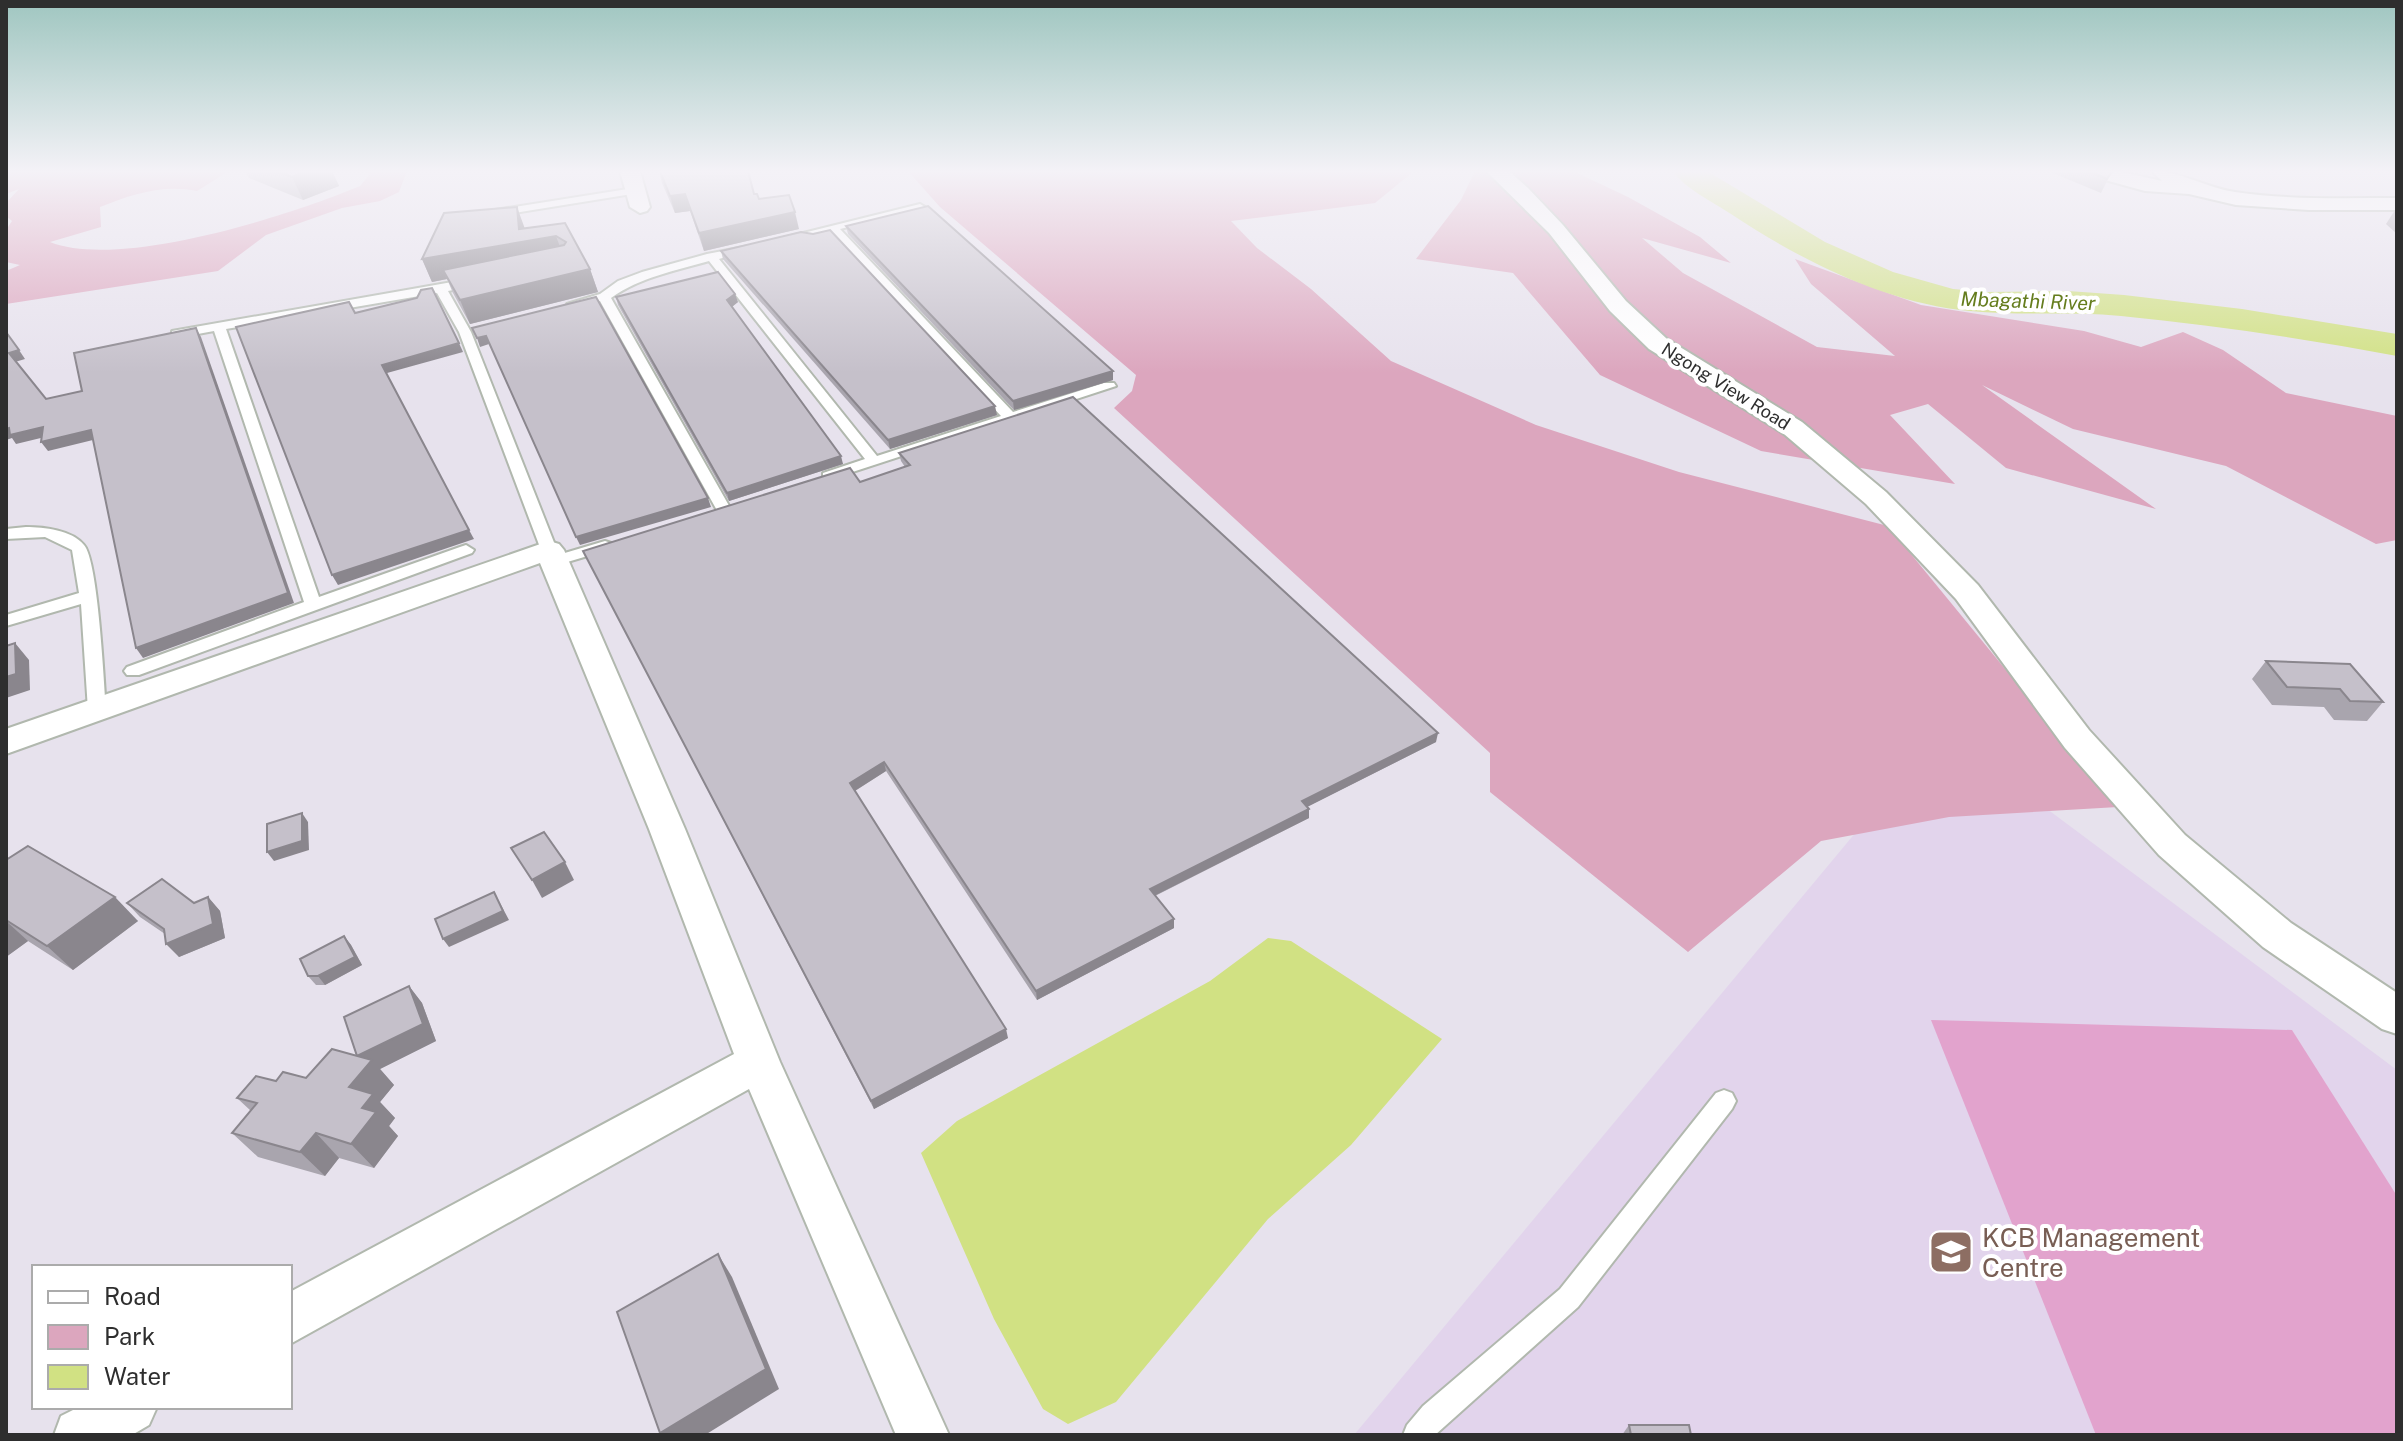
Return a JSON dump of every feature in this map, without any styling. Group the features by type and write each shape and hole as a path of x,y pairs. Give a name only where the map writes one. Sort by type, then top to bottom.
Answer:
{"street":[{"name":"Ngong View Road","path":"1563,238 1618,306 1658,344 1793,428 1876,498 1967,592 2077,739 2172,845 2277,935 2397,1016"},
{"path":"6,742 551,556 667,829 759,1062 923,1435"},
{"path":"292,1318 759,1062"},
{"path":"80,1435 127,1409"}],"lane":[{"path":"772,242 790,238"},
{"path":"842,238 1010,417"},
{"path":"565,306 604,297 622,284 711,256 757,246"},
{"path":"711,256 874,461"},
{"path":"160,337 487,280"},
{"path":"441,289 465,332 551,556 624,540"},
{"path":"604,297 724,511"},
{"path":"219,326 313,605"},
{"path":"465,332 480,328"},
{"path":"814,481 1109,386"},
{"path":"6,534 47,531 64,537 79,548 88,596 97,710"},
{"path":"133,671 466,550"},
{"path":"6,621 88,596"},
{"path":"1417,1435 1433,1416 1569,1298 1724,1101"}],"shaded area":[{"name":"KCB Management Centre","path":"1941,730 2397,1070 2397,1435 1354,1435"},
{"path":"1931,1020 2292,1030 2397,1196 2397,1435 2096,1435"}],"green space":[{"path":"6,238 63,238 50,242 81,249 118,249 189,238 262,238 218,271 6,304 6,271 20,265 6,262"},
{"path":"976,238 1248,238 1311,289 1391,361 1536,425 1679,472 1888,526 2118,807 1949,817 1821,841 1688,952 1490,792 1490,753 1114,408 1132,391 1136,375"},
{"path":"1432,238 1642,238 1683,273 1817,347 1895,356 1811,284 1795,259 1921,305 2084,331 2141,347 2183,332 2223,350 2286,393 2397,416 2397,540 2376,544 2226,466 2073,429 1982,385 2156,509 2006,468 1928,404 1890,415 1955,484 1761,451 1600,375 1513,273 1416,259"},
{"path":"1643,238 1701,238 1731,263"}],"water":[{"path":"1268,938 1291,941 1442,1039 1351,1145 1268,1219 1116,1402 1068,1424 1043,1409 994,1319 921,1153 957,1121 1210,981"}],"building":[{"path":"432,238 543,238 422,259"},
{"path":"560,238 573,238 590,269 460,300 443,270 564,245 566,242"},
{"path":"775,238 838,238 995,406 888,440 721,251"},
{"path":"858,238 964,238 1113,371 1013,401"},
{"path":"718,272 735,294 727,300 841,456 727,493 616,297"},
{"path":"432,288 459,343 382,365 469,530 332,575 236,327 349,302 355,313 417,298 421,290"},
{"path":"596,297 708,498 576,537 486,336 477,338 472,328"},
{"path":"196,328 288,593 136,648 91,430 41,442 43,427 10,435 9,428 6,429 6,332 19,350 9,353 46,399 82,391 74,353"},
{"path":"1073,397 1438,733 1302,801 1309,809 1150,889 1174,919 1036,991 884,762 850,783 1006,1029 871,1101 583,551 850,468 860,482 910,465 899,453"},
{"path":"15,643 16,674 6,677 6,646"},
{"path":"2266,661 2350,664 2383,702 2350,701 2340,689 2287,687"},
{"path":"302,813 302,841 267,852 267,824"},
{"path":"544,832 565,862 532,880 511,848"},
{"path":"28,846 115,897 47,946 6,920 6,860"},
{"path":"162,879 194,903 208,897 213,924 166,944 164,929 127,903"},
{"path":"494,892 503,911 443,939 435,919"},
{"path":"344,936 355,957 318,976 308,976 300,959"},
{"path":"409,986 423,1024 357,1056 344,1017"},
{"path":"332,1049 372,1060 349,1087 373,1094 362,1108 376,1112 351,1144 316,1133 300,1152 232,1133 257,1103 237,1098 256,1076 276,1081 283,1072 306,1078"},
{"path":"718,1254 766,1369 660,1433 617,1312"},
{"path":"1629,1425 1689,1425 1691,1435 1631,1435"}],"waterway":[{"name":"Mbagathi River","path":"1794,238 1881,279 1953,299 2068,301 2164,310 2281,325 2397,345"}],"place":[{"name":"KCB Management Centre","path":"1951,1252"}]}
